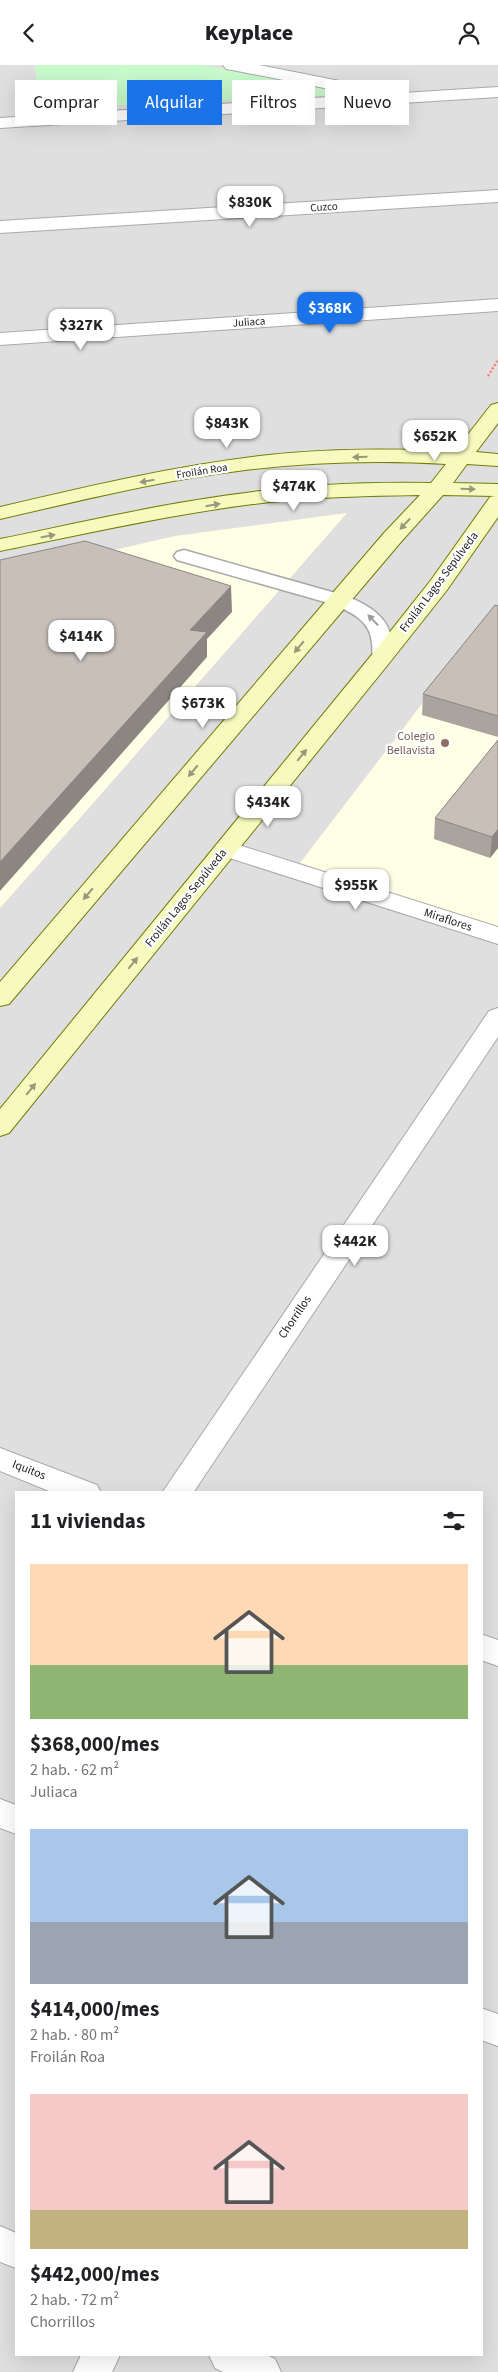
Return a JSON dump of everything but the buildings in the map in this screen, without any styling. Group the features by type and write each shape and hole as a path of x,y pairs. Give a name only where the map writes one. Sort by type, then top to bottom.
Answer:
{"street":[{"path":"232,65 325,83"},
{"path":"409,99 498,92"},
{"path":"0,123 325,104"},
{"name":"Cuzco","path":"0,227 498,196"},
{"name":"Juliaca","path":"0,339 498,305"},
{"path":"0,998 392,537 438,488 498,409"},
{"name":"Froilán Roa","path":"0,513 129,484 271,461 352,457 498,460"},
{"path":"0,545 240,500 340,490 438,488 498,490"},
{"name":"Froilán Lagos Sepúlveda","path":"0,1127 382,657 439,585 498,501"},
{"name":"Miraflores","path":"226,849 498,935"},
{"name":"Chorrillos","path":"178,1491 498,1017"},
{"name":"Iquitos","path":"0,1459 81,1491"},
{"path":"483,1647 498,1653"},
{"path":"0,1813 15,1820"},
{"path":"483,2024 498,2031"},
{"path":"0,2243 15,2250"},
{"path":"92,2372 101,2356"},
{"path":"230,2356 262,2372"}],"lane":[{"path":"184,556 357,607 377,624 382,634 382,657"}],"shaded area":[{"path":"0,65 498,65 498,2372 0,2372"},
{"path":"347,513 0,908 0,576 175,536"},
{"name":"Colegio Bellavista","path":"487,619 498,623 498,927 300,863"}],"green space":[{"path":"35,65 202,65 280,80 232,80 232,100 222,100 222,80 127,80 127,105 117,105 117,80 37,80"},
{"path":"315,87 325,89 325,96 315,96"}],"place":[{"name":"Colegio Bellavista","path":"445,743"}]}
